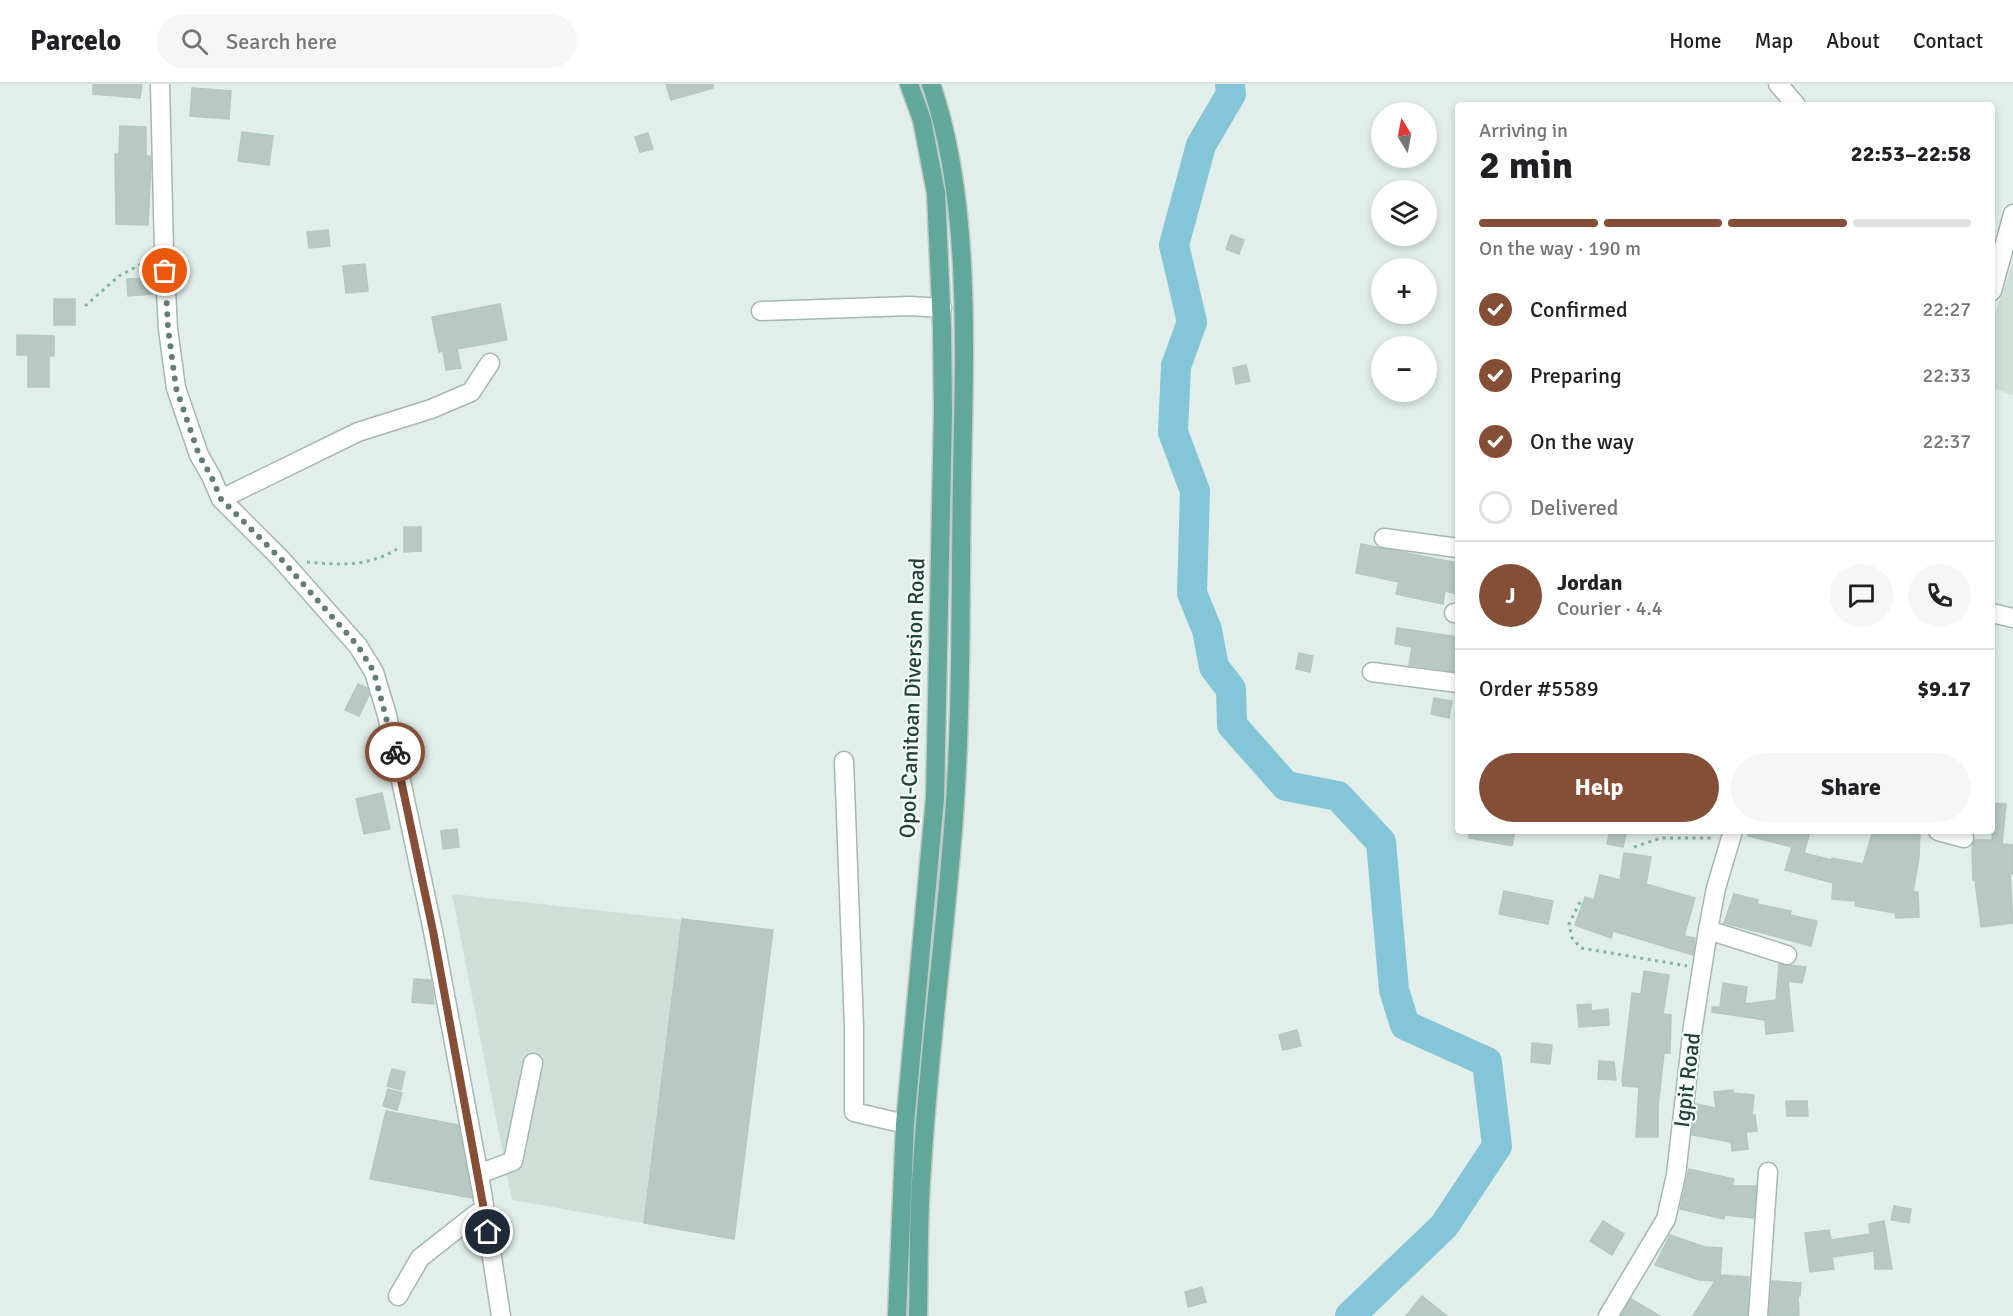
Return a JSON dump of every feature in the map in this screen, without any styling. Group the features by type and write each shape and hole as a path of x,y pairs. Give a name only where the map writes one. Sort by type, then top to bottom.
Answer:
{"main road":[{"name":"Opol-Canitoan Diversion Road","path":"897,1316 904,1124 935,798 943,412 942,308 936,193 924,129 909,84"},
{"name":"Opol-Canitoan Diversion Road","path":"918,1316 921,1168 955,799 963,412 963,327 956,194 951,153 942,114 931,84"}],"street":[{"path":"160,84 168,328 176,388 199,455 221,499 281,559 358,646 374,672 387,715 433,931 479,1174 501,1316"},
{"path":"1778,84 1793,102"},
{"path":"1995,284 2008,252 2013,214"},
{"path":"761,311 910,306 942,308"},
{"path":"221,499 358,432 431,409 471,392 490,363"},
{"path":"1384,538 1455,548"},
{"path":"1995,614 2013,618"},
{"path":"1372,672 1455,683"},
{"path":"844,761 853,1004 854,1112 904,1124"},
{"path":"1949,834 1964,838"},
{"name":"Igpit Road","path":"1608,1316 1666,1219 1676,1175 1708,930 1716,888 1732,835"},
{"path":"1708,930 1786,955"},
{"path":"479,1174 513,1161 533,1063"},
{"path":"1758,1316 1768,1173"},
{"path":"398,1296 420,1258 476,1214 485,1211"}],"path":[{"path":"85,306 119,276 164,251"},
{"path":"281,559 348,565 382,558 397,549"},
{"path":"1634,846 1661,838 1732,835"},
{"path":"1580,902 1569,924 1572,938 1581,948 1702,969"}],"shaded area":[{"path":"2013,262 2013,395 1995,389 1995,314"},
{"path":"452,894 773,930 734,1239 512,1200"}],"building":[{"path":"93,84 142,84 140,98 93,94"},
{"path":"666,84 713,84 713,88 671,100"},
{"path":"192,88 231,91 229,119 190,116"},
{"path":"120,126 146,127 146,156 150,156 151,162 148,225 116,224 115,154 119,154"},
{"path":"242,132 273,136 269,165 238,161"},
{"path":"648,133 653,149 640,152 635,137"},
{"path":"328,230 330,246 309,248 307,232"},
{"path":"1231,235 1244,240 1239,254 1226,249"},
{"path":"365,264 368,291 346,293 343,266"},
{"path":"152,278 153,294 128,296 127,279"},
{"path":"54,299 75,299 75,325 54,325"},
{"path":"500,304 507,340 457,349 461,368 446,370 443,351 439,352 432,317"},
{"path":"17,335 54,336 54,356 49,356 49,387 28,387 28,355 17,355"},
{"path":"1246,365 1250,381 1236,384 1233,368"},
{"path":"404,527 421,527 421,551 404,552"},
{"path":"1361,544 1455,562 1455,593 1445,591 1443,604 1396,594 1399,582 1356,573"},
{"path":"1397,628 1455,637 1455,672 1409,665 1412,647 1395,644"},
{"path":"1299,653 1313,656 1310,672 1296,669"},
{"path":"358,684 367,688 369,695 359,716 345,710"},
{"path":"1434,698 1452,701 1449,718 1431,714"},
{"path":"382,793 390,829 364,834 356,799"},
{"path":"1995,803 2006,804 2002,844 2013,845 2013,874 2010,874 2013,923 1981,927 1975,880 1973,880 1972,846 1975,840 1992,840 1992,834 1995,834"},
{"path":"457,829 459,847 443,849 441,831"},
{"path":"1469,834 1514,834 1512,846 1469,838"},
{"path":"1609,834 1626,834 1623,847 1607,844"},
{"path":"1748,834 1809,834 1804,853 1831,860 1832,858 1863,864 1872,834 1920,834 1919,857 1913,892 1918,892 1919,917 1896,918 1895,913 1855,906 1856,901 1832,899 1833,883 1785,870 1792,847 1748,836"},
{"path":"1624,853 1651,857 1646,884 1695,898 1684,936 1695,938 1693,955 1613,931 1611,938 1575,925 1585,897 1594,900 1600,875 1620,880"},
{"path":"1504,891 1553,901 1548,924 1499,914"},
{"path":"1734,894 1758,900 1757,904 1791,911 1790,915 1817,921 1811,946 1724,923"},
{"path":"682,919 773,930 734,1239 644,1223"},
{"path":"1779,964 1806,967 1802,983 1788,981 1793,1031 1766,1034 1765,1020 1712,1012 1712,1007 1720,1007 1723,983 1747,987 1745,1004 1776,1000"},
{"path":"1644,971 1669,975 1663,1014 1671,1015 1670,1053 1664,1053 1658,1107 1658,1137 1636,1137 1639,1087 1623,1086 1622,1081 1632,993 1641,994"},
{"path":"414,979 431,980 434,1004 412,1002"},
{"path":"1591,1004 1591,1011 1608,1009 1609,1025 1579,1027 1577,1005"},
{"path":"1297,1030 1301,1046 1283,1050 1279,1035"},
{"path":"1532,1043 1552,1045 1550,1064 1531,1062"},
{"path":"1599,1061 1614,1062 1616,1080 1598,1079"},
{"path":"392,1069 405,1072 401,1090 387,1086"},
{"path":"388,1089 402,1093 397,1110 383,1106"},
{"path":"1733,1090 1733,1093 1754,1095 1752,1115 1755,1115 1757,1131 1746,1132 1748,1149 1732,1151 1731,1142 1692,1135 1695,1104 1716,1108 1714,1092"},
{"path":"1786,1101 1807,1101 1808,1116 1787,1116"},
{"path":"386,1111 458,1125 472,1198 370,1179"},
{"path":"1689,1169 1734,1179 1732,1186 1756,1186 1754,1218 1725,1215 1724,1219 1680,1209"},
{"path":"1894,1206 1911,1209 1909,1223 1891,1220"},
{"path":"1603,1221 1624,1234 1612,1255 1590,1241"},
{"path":"1884,1221 1892,1269 1875,1269 1874,1251 1832,1257 1834,1269 1810,1272 1805,1233 1829,1230 1831,1240 1870,1234 1869,1224"},
{"path":"1670,1235 1705,1247 1722,1248 1720,1275 1749,1277 1747,1316 1693,1316 1715,1281 1699,1280 1655,1265"},
{"path":"1772,1281 1801,1283 1800,1296 1798,1296 1799,1316 1769,1316"},
{"path":"1202,1287 1206,1302 1188,1307 1185,1292"},
{"path":"1422,1296 1447,1316 1406,1316"},
{"path":"1631,1299 1660,1316 1621,1316"}],"waterway":[{"path":"1230,84 1231,94 1201,145 1174,245 1192,322 1176,366 1173,432 1195,491 1192,593 1207,630 1214,667 1231,689 1232,725 1286,786 1338,796 1381,842 1394,990 1405,1025 1487,1062 1497,1146 1444,1226 1350,1316"}],"way so far":[{"path":"165,271 168,328 176,388 199,455 221,499 281,559 358,646 374,672 395,752"}],"route":[{"path":"395,752 433,931 488,1232"}]}
